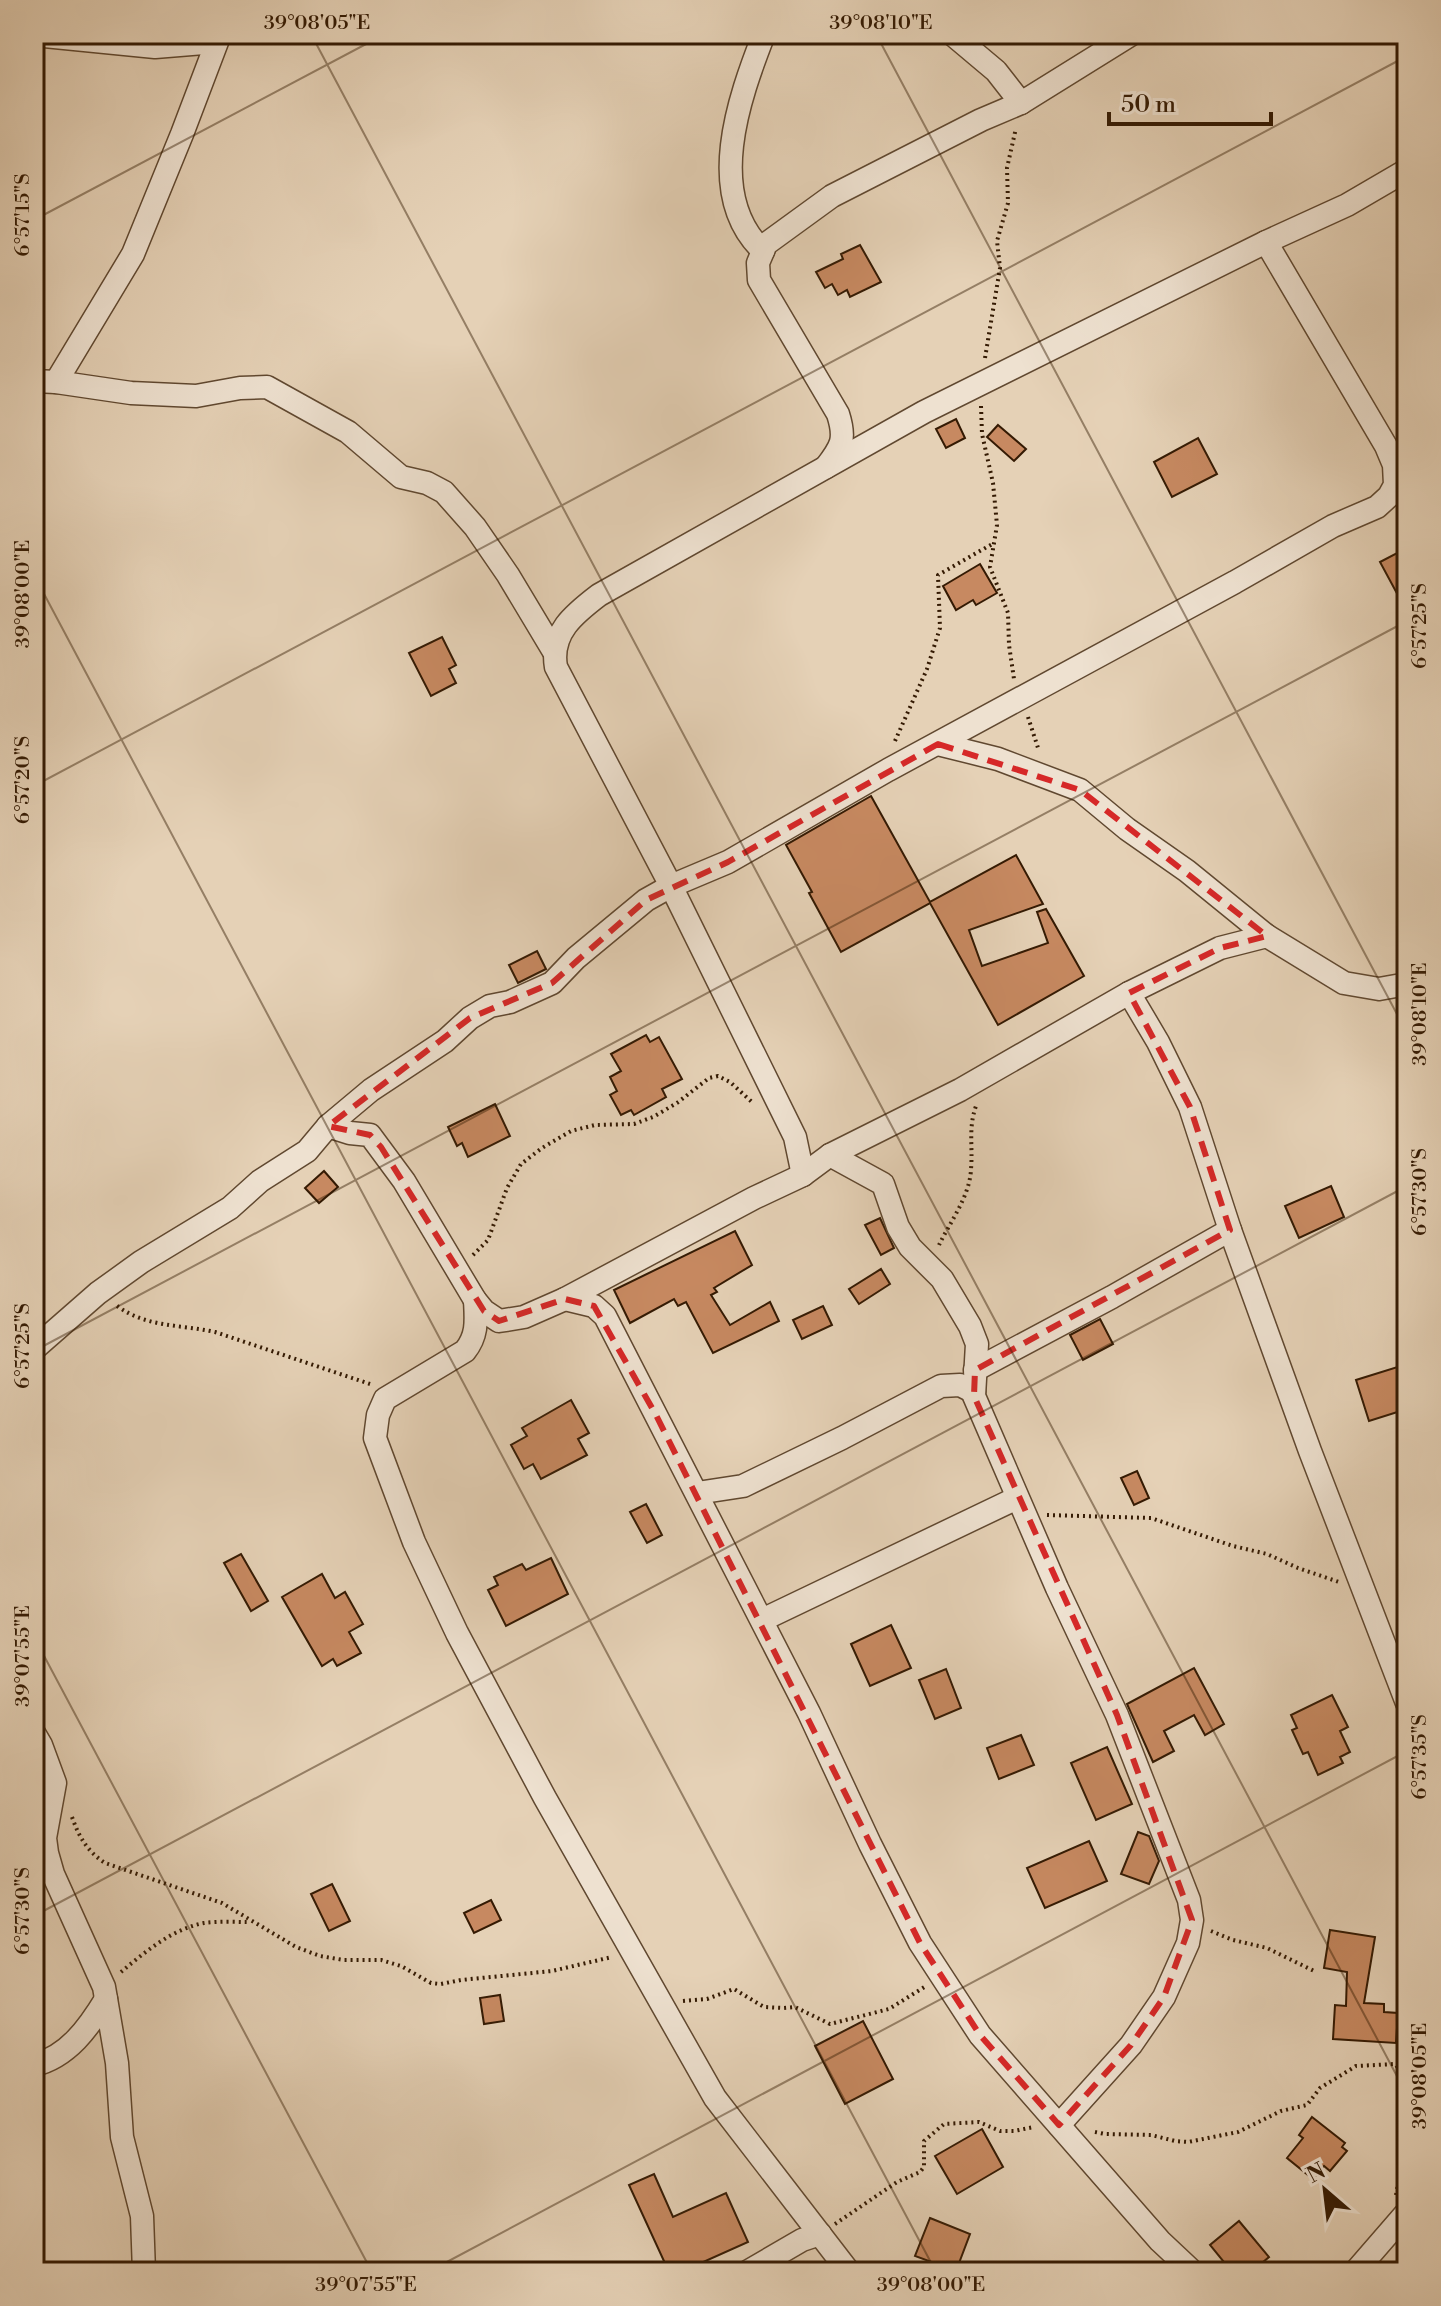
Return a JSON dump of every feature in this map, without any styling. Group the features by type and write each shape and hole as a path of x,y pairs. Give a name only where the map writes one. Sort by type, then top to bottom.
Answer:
{"street":[{"path":"763,251 743,226 731,183 731,155 734,128 749,73 764,34"},
{"path":"952,34 996,71 1017,104"},
{"path":"824,469 839,450 844,432 838,414 759,280 758,263 766,244 832,196 1017,104 1132,34"},
{"path":"34,35 155,47 218,38 133,254 45,382 131,393 196,396 240,388 267,387 348,432 401,477 427,483 444,492 475,527 553,650 556,667 671,886 795,1137 803,1175"},
{"path":"553,650 577,611 599,595 924,412 1347,205 1407,170"},
{"path":"34,1349 98,1293 141,1262 230,1208 260,1181 307,1151 328,1126 371,1090 445,1041 470,1018 490,1006 510,1002 552,983 576,958 646,900 728,862 794,822 1333,526 1377,507 1395,485 1394,465 1386,446 1266,242"},
{"path":"938,744 998,759 1080,790 1267,936 1344,983 1379,989 1407,984"},
{"path":"328,1126 370,1135 404,1181 484,1311 499,1321 524,1317 565,1299 803,1175 830,1155 983,1077 1129,993 1220,948 1267,936"},
{"path":"1129,993 1158,1042 1190,1107 1230,1230 1310,1451 1407,1703"},
{"path":"830,1155 883,1184 898,1227 910,1247 942,1279 970,1326 977,1344 974,1381 1021,1506 1117,1715 1189,1900 1192,1920 1188,1943 1164,1997 1131,2045 1060,2126"},
{"path":"697,1493 743,1486 941,1386 974,1381 1230,1230"},
{"path":"565,1299 594,1306 605,1316 809,1713 920,1943 980,2035 1160,2241 1193,2272"},
{"path":"475,1300 476,1329 465,1351 385,1399 378,1415 375,1438 414,1542 457,1633 545,1798 715,2098 849,2272"},
{"path":"762,1620 1021,1506"},
{"path":"34,1733 55,1783 39,1839 105,1993 117,2063 122,2137 142,2216 144,2272"},
{"path":"34,2065 47,2062 72,2045 91,2024 105,1993"},
{"path":"1355,2272 1402,2218"},
{"path":"747,2272 802,2240 821,2236"}],"path":[{"path":"1017,104 1016,130 1007,168 1008,203 997,241 1000,268 980,383 982,434 993,483 997,525 990,567 1008,613 1014,680 1044,776"},
{"path":"888,770 895,741 927,669 940,628 938,575 995,542"},
{"path":"458,1272 488,1240 507,1188 521,1164 571,1131 595,1125 634,1124 653,1117 709,1078 718,1076 730,1082 760,1110"},
{"path":"933,1271 934,1258 972,1171 972,1117 983,1077"},
{"path":"98,1293 128,1314 158,1325 215,1332 395,1393"},
{"path":"1021,1506 1151,1518 1233,1546 1267,1554 1331,1581 1362,1585"},
{"path":"55,1783 68,1801 79,1836 92,1855 105,1863 222,1903 296,1947 320,1956 344,1960 381,1960 401,1966 431,1983 441,1984 552,1971 632,1952"},
{"path":"1189,1900 1203,1922 1219,1935 1267,1948 1314,1971"},
{"path":"105,1993 137,1959 183,1929 205,1923 251,1922"},
{"path":"661,2002 707,1999 734,1989 764,2007 795,2007 830,2024 889,2009 921,1991 940,1973"},
{"path":"821,2236 884,2190 920,2172 924,2167 924,2141 944,2124 979,2122 1000,2131 1047,2125 1105,2134 1151,2135 1175,2141 1202,2140 1238,2132 1281,2111 1307,2105 1320,2088 1356,2066 1395,2064 1407,2078"},
{"path":"1402,2218 1397,2186 1407,2134"}],"highlighted area":[{"path":"938,744 1080,790 1267,936 1220,948 1129,993 1190,1107 1230,1230 975,1370 974,1396 1117,1715 1192,1920 1164,1997 1131,2045 1059,2125 980,2035 920,1943 656,1415 594,1306 565,1299 499,1321 484,1311 381,1147 370,1135 328,1126 470,1018 552,983 646,900 728,862"}],"building":[{"path":"860,245 881,282 850,297 847,290 838,295 832,284 825,288 816,272 843,259 841,254"},
{"path":"956,419 965,438 946,448 936,429"},
{"path":"998,425 1026,449 1014,461 987,437"},
{"path":"1198,438 1217,474 1172,497 1154,462"},
{"path":"1399,552 1407,566 1407,612 1380,562"},
{"path":"980,564 997,593 976,605 973,600 956,610 943,586"},
{"path":"442,637 456,665 449,669 456,683 431,696 409,653"},
{"path":"871,796 930,902 1016,855 1043,904 969,930 982,966 1048,943 1037,912 1046,909 1084,976 998,1025 930,903 841,952 786,845"},
{"path":"537,951 546,969 518,983 509,965"},
{"path":"646,1035 650,1042 659,1037 682,1079 662,1089 666,1097 634,1115 631,1110 621,1115 610,1095 617,1091 610,1077 621,1071 611,1054"},
{"path":"495,1104 510,1136 468,1157 462,1143 457,1146 448,1127"},
{"path":"324,1171 338,1187 319,1203 305,1188"},
{"path":"1331,1186 1344,1217 1299,1238 1285,1206"},
{"path":"880,1218 894,1248 881,1255 865,1225"},
{"path":"735,1231 752,1265 714,1288 717,1292 711,1295 730,1325 770,1302 779,1321 713,1353 686,1302 678,1306 674,1299 630,1323 614,1290"},
{"path":"881,1269 890,1284 859,1304 849,1289"},
{"path":"823,1306 832,1325 802,1339 793,1320"},
{"path":"1100,1319 1113,1344 1083,1360 1070,1335"},
{"path":"1407,1364 1407,1409 1369,1421 1356,1380"},
{"path":"571,1400 589,1433 578,1439 587,1455 541,1479 533,1464 524,1469 511,1445 527,1436 522,1428"},
{"path":"1137,1471 1149,1498 1134,1505 1121,1478"},
{"path":"646,1504 662,1535 647,1543 630,1512"},
{"path":"241,1554 268,1601 251,1611 224,1563"},
{"path":"551,1558 568,1594 506,1626 488,1590 498,1585 494,1577 522,1564 526,1570"},
{"path":"322,1574 335,1598 345,1592 363,1624 349,1632 361,1653 337,1666 333,1659 322,1666 282,1597"},
{"path":"891,1625 911,1668 870,1686 851,1644"},
{"path":"1194,1668 1224,1724 1205,1735 1194,1715 1164,1731 1174,1751 1153,1762 1127,1704"},
{"path":"946,1669 961,1708 935,1719 919,1680"},
{"path":"1332,1695 1348,1727 1340,1731 1350,1752 1340,1757 1343,1763 1318,1775 1308,1752 1303,1754 1292,1730 1297,1728 1291,1715"},
{"path":"1021,1735 1034,1765 999,1779 987,1748"},
{"path":"1107,1747 1132,1804 1096,1820 1071,1763"},
{"path":"1138,1832 1149,1836 1159,1861 1149,1884 1121,1874"},
{"path":"1089,1841 1107,1881 1045,1908 1027,1868"},
{"path":"332,1884 350,1921 329,1931 311,1894"},
{"path":"491,1900 501,1920 474,1933 464,1913"},
{"path":"1330,1930 1375,1937 1364,2003 1384,2004 1384,2012 1398,2013 1396,2043 1333,2039 1335,2005 1346,2006 1347,1972 1324,1968"},
{"path":"500,1995 504,2021 484,2024 480,1998"},
{"path":"863,2021 893,2079 845,2104 815,2046"},
{"path":"1312,2117 1345,2143 1342,2147 1347,2151 1330,2171 1324,2166 1313,2179 1287,2158 1303,2138 1299,2135"},
{"path":"982,2129 1003,2167 957,2194 935,2156"},
{"path":"654,2174 673,2217 726,2193 748,2242 681,2272 669,2272 629,2185"},
{"path":"930,2218 970,2234 956,2271 915,2256"},
{"path":"1239,2221 1269,2257 1251,2272 1232,2272 1210,2245"}]}
